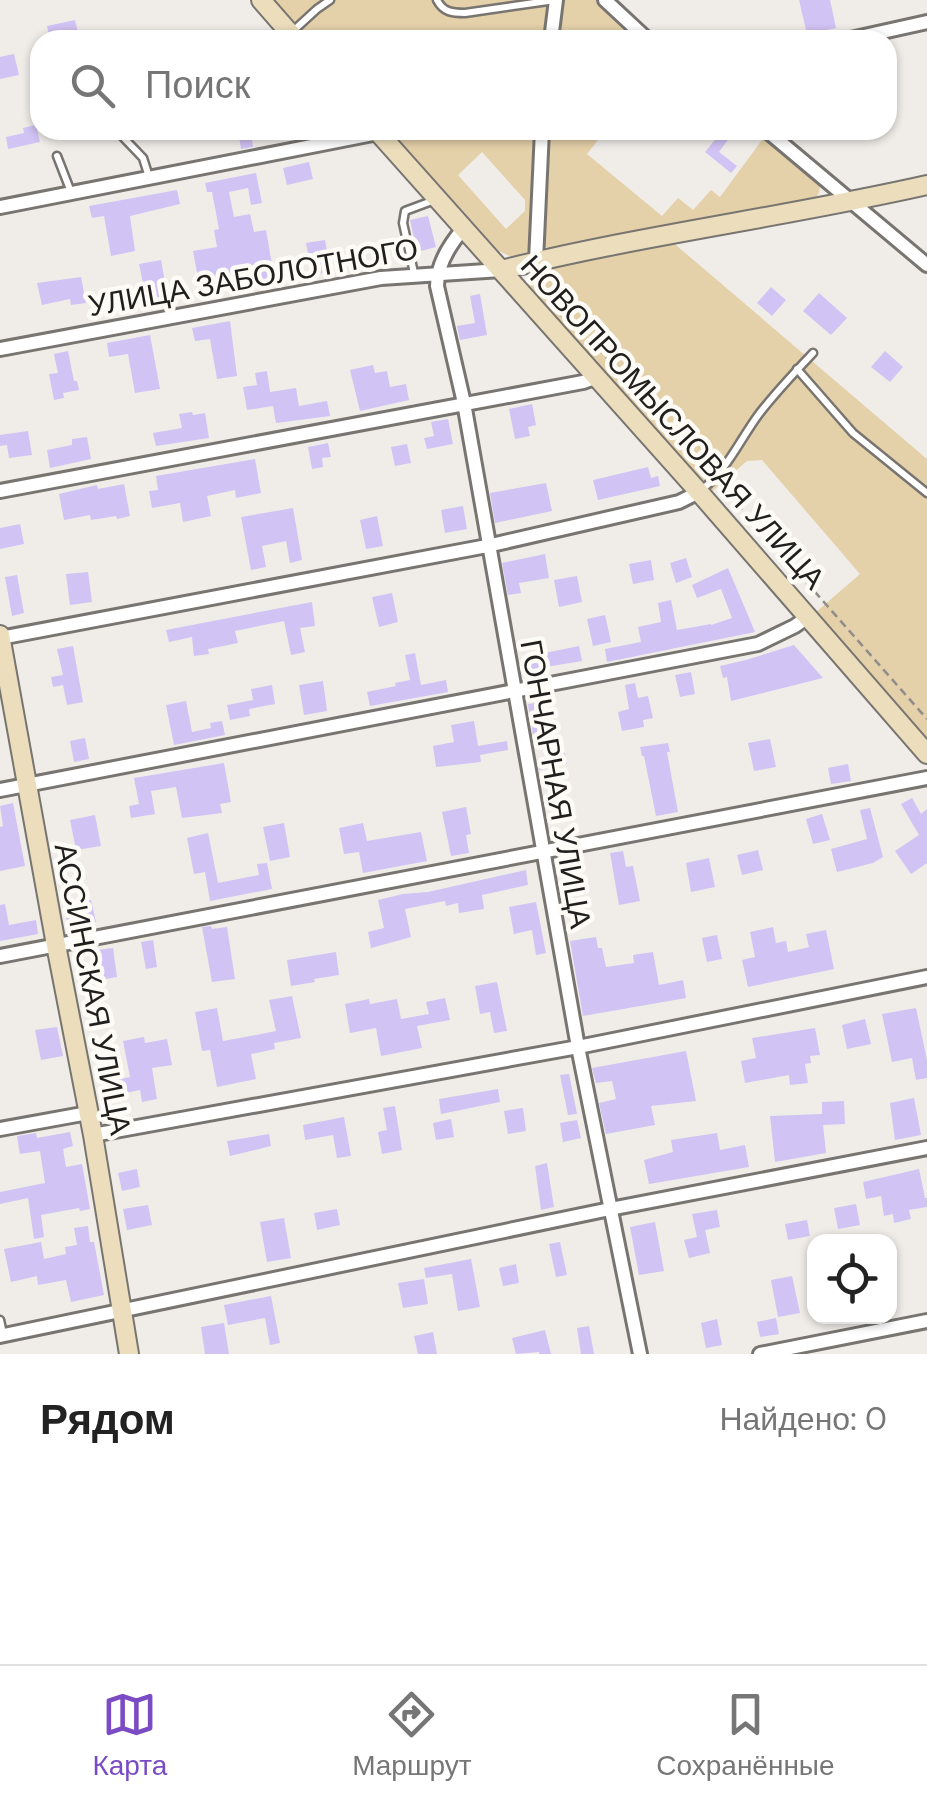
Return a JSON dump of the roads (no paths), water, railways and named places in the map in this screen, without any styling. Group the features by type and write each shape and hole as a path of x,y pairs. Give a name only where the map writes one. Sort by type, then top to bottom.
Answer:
{"street":[{"path":"261,0 287,30"},
{"path":"552,30 556,0"},
{"path":"606,0 638,30"},
{"path":"891,30 927,22"},
{"path":"0,207 333,140"},
{"name":"НОВОПРОМЫСЛОВАЯ УЛИЦА","path":"385,140 927,754"},
{"path":"540,263 542,140"},
{"path":"778,140 927,264"},
{"name":"УЛИЦА ЗАБОЛОТНОГО","path":"0,349 381,278 500,270 540,263 670,234 927,186"},
{"path":"437,274 464,228"},
{"name":"ГОНЧАРНАЯ УЛИЦА","path":"437,274 464,404 578,1047 640,1354"},
{"path":"0,491 597,377"},
{"path":"0,637 487,546 678,502 699,492"},
{"path":"0,790 758,644 809,616"},
{"name":"АССИНСКАЯ УЛИЦА","path":"0,637 93,1135 129,1354"},
{"path":"0,956 927,778"},
{"path":"93,1135 578,1047 927,978"},
{"path":"0,1128 88,1113"},
{"path":"1,1336 927,1148"},
{"path":"760,1354 927,1321"}],"lane":[{"path":"299,30 330,0"},
{"path":"437,0 440,7 451,13 465,13 556,0"},
{"path":"126,140 143,158 149,178"},
{"path":"56,156 72,193"},
{"path":"414,275 403,223 405,212 438,198"},
{"path":"699,492 716,480 758,416 812,352"},
{"path":"797,369 853,433 927,493"},
{"path":"0,1320 1,1336"}]}
